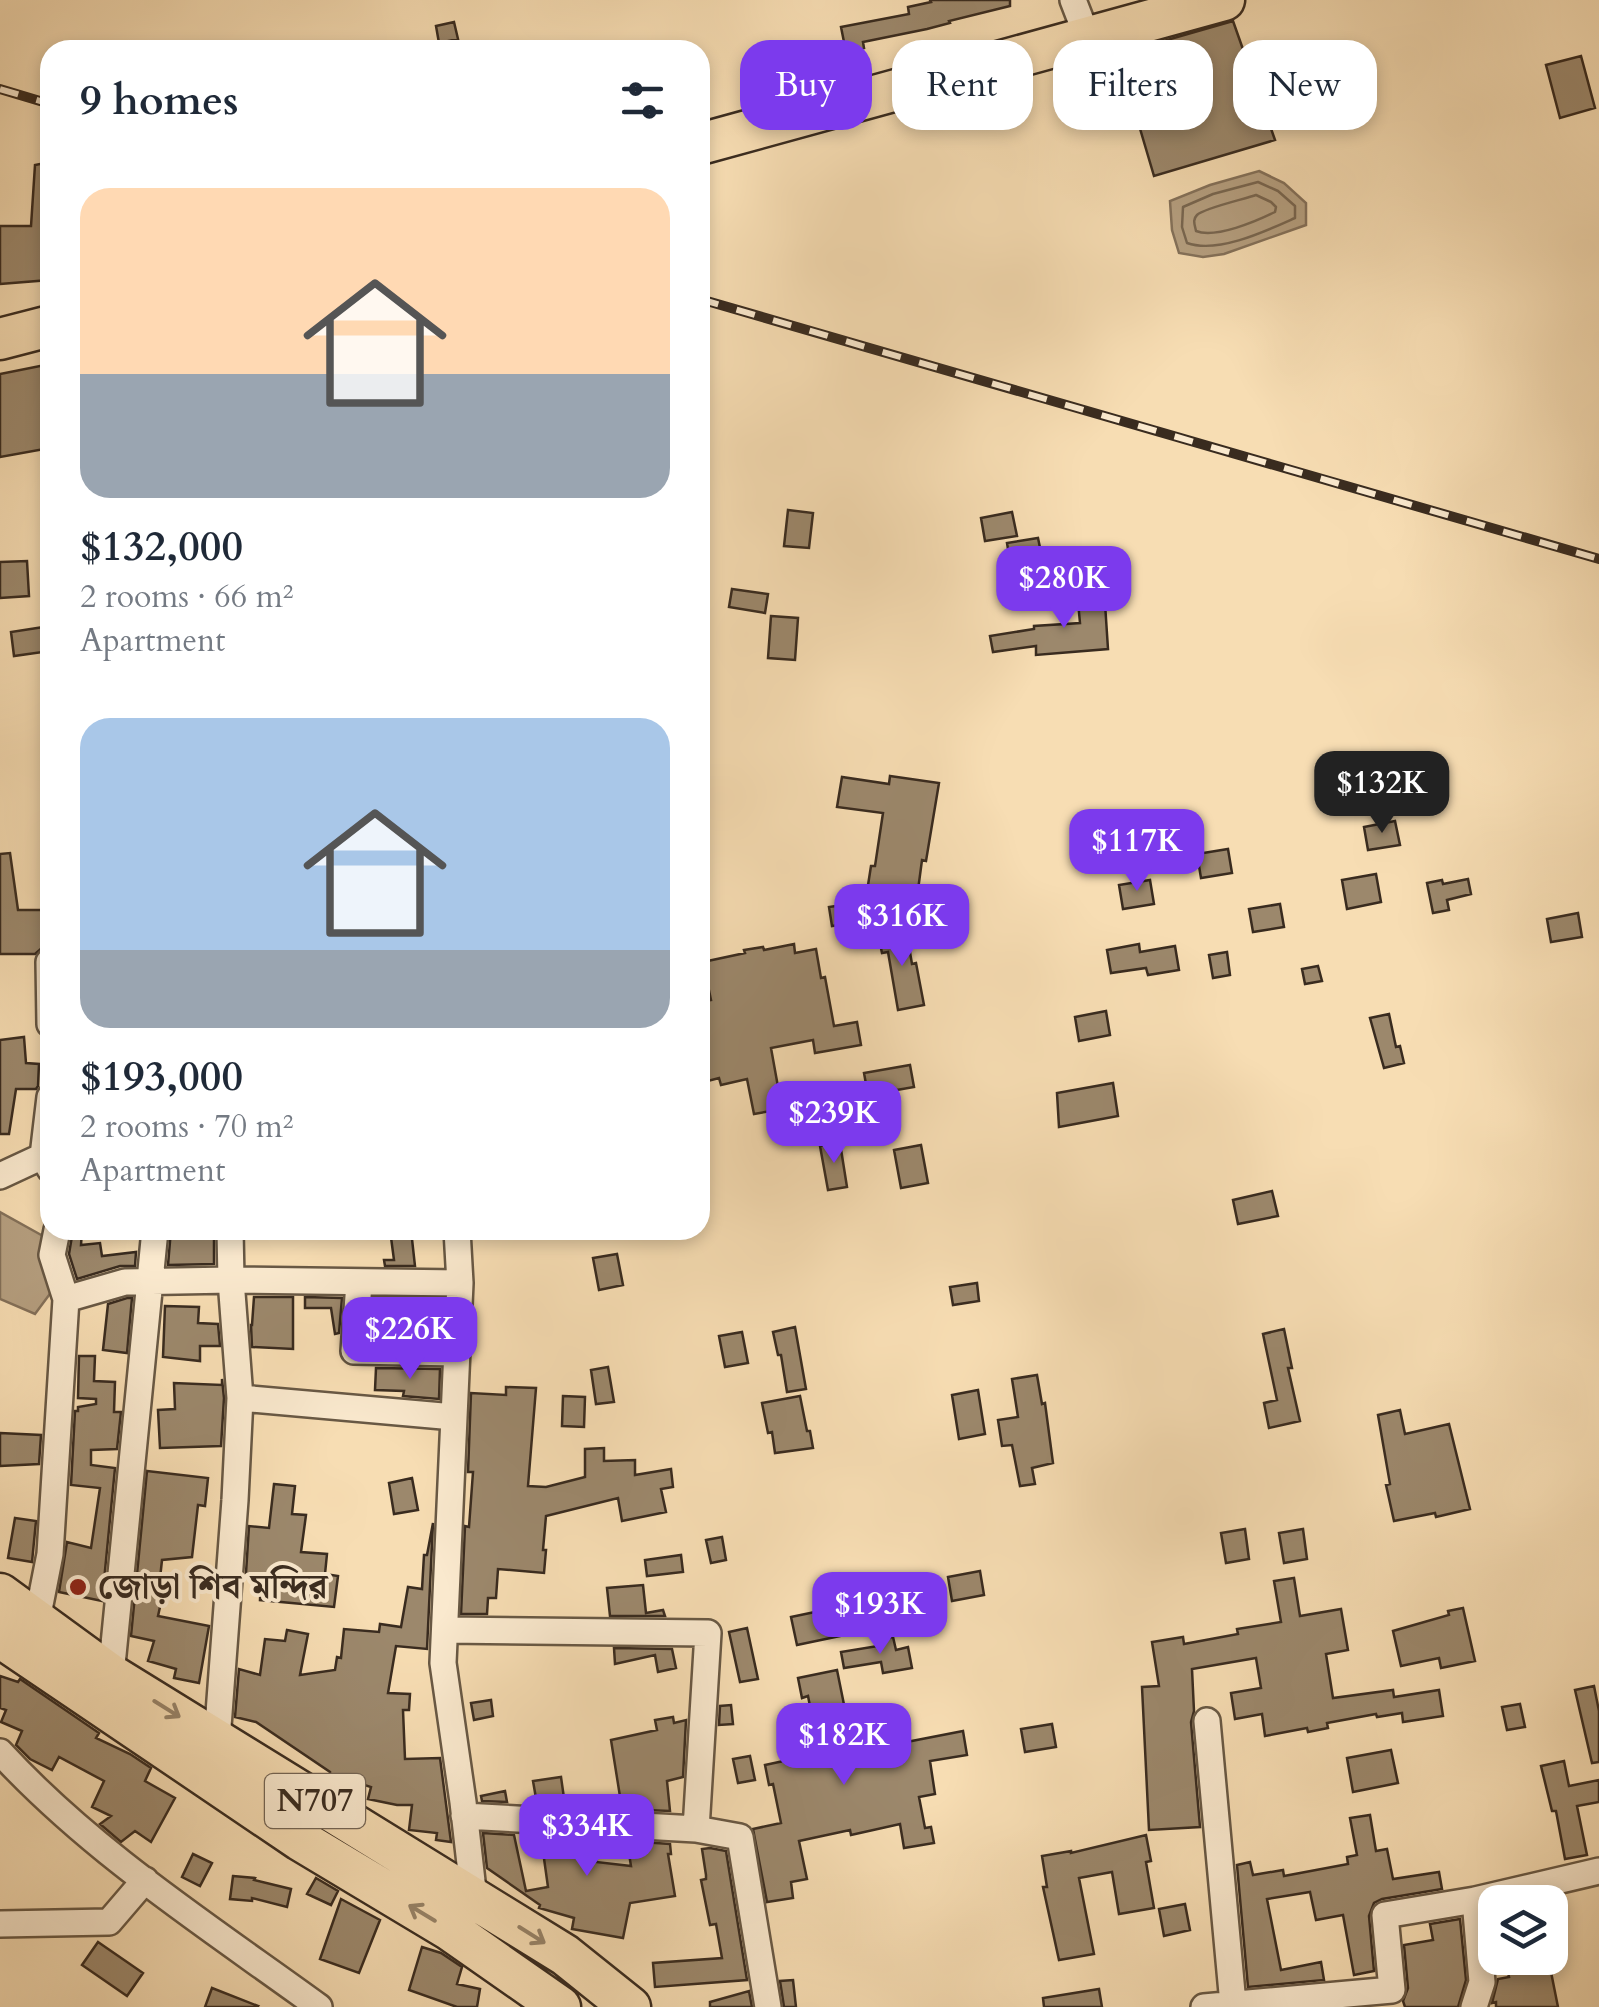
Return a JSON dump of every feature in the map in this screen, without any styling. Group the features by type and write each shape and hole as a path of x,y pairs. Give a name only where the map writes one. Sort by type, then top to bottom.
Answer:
{"highway":[{"path":"710,141 1224,0"},
{"path":"0,339 40,329"},
{"name":"N707","path":"0,1594 111,1674 565,1955 630,2007"},
{"name":"N707","path":"0,1637 300,1840 450,1930 560,2007"}],"street":[{"path":"1073,0 1088,38"},
{"path":"0,1176 40,1164"},
{"path":"37,1620 50,1554 66,1300 52,1255 55,1240"},
{"path":"111,1674 154,1240"},
{"path":"217,1740 240,1398 230,1240"},
{"path":"458,1240 460,1283 443,1663 474,1899"},
{"path":"66,1300 125,1282 460,1283"},
{"path":"359,1283 354,1351 457,1353"},
{"path":"240,1398 454,1417"},
{"path":"445,1630 708,1632 696,1829"},
{"path":"1207,1721 1232,2004"},
{"path":"0,1752 36,1791 144,1880 313,2005"},
{"path":"464,1816 696,1829 740,1837 768,2007"},
{"path":"1204,2007 1392,1990 1385,1915 1476,1900 1599,1872"},
{"path":"0,1924 108,1922 144,1880"},
{"path":"1474,2007 1482,1982 1476,1900"}],"water":[{"path":"1259,171 1284,183 1306,203 1306,225 1224,254 1203,257 1179,253 1170,201"},
{"path":"0,1212 40,1234 55,1287 35,1314 0,1299"}],"building":[{"path":"1010,0 1010,6 927,29 872,40 844,40 841,27 909,14 908,7 931,2"},
{"path":"1233,21 1240,40 1233,40 1233,130 1271,130 1275,140 1154,176 1140,130 1213,130 1213,40 1167,40"},
{"path":"454,22 458,39 438,40 436,26"},
{"path":"1581,56 1595,108 1560,118 1546,65"},
{"path":"40,164 40,281 0,284 0,226 31,226 35,165"},
{"path":"40,366 40,450 0,457 0,374"},
{"path":"788,510 813,513 809,548 784,546"},
{"path":"1012,512 1017,536 985,541 981,518"},
{"path":"1038,538 1043,562 1011,567 1007,543"},
{"path":"27,561 29,596 0,598 0,562"},
{"path":"1065,564 1069,587 1038,593 1034,569"},
{"path":"1104,588 1108,649 1036,655 1036,646 993,652 990,636 1034,626 1080,623 1077,591"},
{"path":"732,589 768,594 765,613 729,607"},
{"path":"771,616 798,618 795,660 768,658"},
{"path":"40,628 40,652 14,656 11,632"},
{"path":"890,776 939,783 916,905 866,898 883,813 837,807 842,777 889,784"},
{"path":"1395,821 1400,845 1368,850 1364,827"},
{"path":"1228,849 1232,873 1201,878 1197,854"},
{"path":"10,853 18,910 40,910 40,950 35,954 0,954 0,854"},
{"path":"1376,874 1381,902 1347,909 1342,880"},
{"path":"1468,879 1471,894 1447,900 1449,910 1433,913 1427,883"},
{"path":"1150,880 1154,904 1123,909 1119,885"},
{"path":"856,903 859,922 832,926 829,907"},
{"path":"1280,904 1284,927 1253,932 1249,909"},
{"path":"1578,913 1582,937 1551,942 1547,919"},
{"path":"906,929 924,1005 898,1010 888,952 882,953 878,934"},
{"path":"794,944 795,953 816,949 834,1026 857,1022 861,1045 815,1053 813,1040 771,1048 782,1109 754,1114 747,1079 721,1085 719,1078 710,1080 710,960 745,953 744,950"},
{"path":"1139,944 1140,952 1175,946 1179,970 1148,975 1146,968 1111,973 1107,950"},
{"path":"1227,952 1230,975 1213,978 1209,955"},
{"path":"1318,966 1322,981 1305,984 1302,969"},
{"path":"1106,1011 1110,1035 1079,1041 1075,1017"},
{"path":"1389,1014 1404,1063 1384,1068 1370,1018"},
{"path":"24,1037 26,1063 39,1064 38,1086 16,1089 9,1134 0,1134 0,1040"},
{"path":"910,1065 914,1087 868,1095 864,1073"},
{"path":"1113,1083 1118,1116 1059,1127 1057,1093"},
{"path":"812,1096 817,1127 788,1132 783,1101"},
{"path":"840,1143 847,1187 828,1190 820,1146"},
{"path":"921,1145 928,1183 901,1188 894,1150"},
{"path":"1272,1191 1278,1216 1238,1224 1233,1200"},
{"path":"71,1240 81,1240 81,1245 100,1243 102,1256 136,1252 135,1266 120,1266 77,1279 69,1254"},
{"path":"170,1240 214,1240 214,1264 168,1265"},
{"path":"391,1240 412,1240 415,1266 385,1266 384,1260 394,1260"},
{"path":"617,1254 623,1285 599,1290 593,1258"},
{"path":"977,1283 979,1301 953,1305 950,1287"},
{"path":"254,1297 293,1297 293,1349 252,1347"},
{"path":"305,1297 342,1298 339,1333 335,1334 331,1308 305,1308"},
{"path":"132,1298 127,1353 103,1350 108,1304"},
{"path":"387,1298 408,1299 412,1325 442,1326 441,1336 372,1334 373,1309 389,1308"},
{"path":"165,1306 199,1307 198,1323 218,1324 220,1346 200,1346 200,1361 163,1357"},
{"path":"795,1327 806,1389 787,1392 773,1332"},
{"path":"1284,1329 1300,1421 1269,1428 1264,1403 1277,1400 1263,1334"},
{"path":"742,1332 748,1363 725,1367 719,1336"},
{"path":"79,1356 95,1356 94,1381 115,1382 114,1412 121,1412 117,1449 91,1450 91,1465 115,1468 102,1601 59,1592 67,1542 91,1548 100,1488 71,1485 75,1411 96,1404 96,1399 78,1398"},
{"path":"608,1367 614,1402 596,1404 591,1370"},
{"path":"376,1368 440,1369 439,1399 403,1396 404,1391 375,1390"},
{"path":"1037,1375 1053,1463 1032,1468 1035,1484 1020,1486 1012,1445 1002,1446 998,1420 1018,1417 1012,1379"},
{"path":"222,1379 224,1398 221,1446 160,1448 158,1410 175,1409 174,1383 222,1385"},
{"path":"506,1387 536,1388 528,1486 546,1487 585,1477 585,1449 604,1448 604,1461 635,1460 635,1475 671,1469 673,1487 661,1489 666,1512 622,1521 618,1498 546,1516 544,1573 498,1569 496,1598 488,1598 487,1614 461,1614 465,1526 469,1527 473,1472 468,1472 471,1393 506,1395"},
{"path":"978,1390 985,1434 959,1439 952,1395"},
{"path":"563,1396 585,1397 584,1427 562,1426"},
{"path":"800,1396 813,1448 775,1453 762,1403"},
{"path":"1400,1410 1405,1434 1449,1424 1470,1509 1394,1521 1378,1415"},
{"path":"0,1433 41,1435 39,1464 0,1466"},
{"path":"147,1471 208,1478 205,1506 198,1505 192,1557 162,1560 158,1597 162,1598 158,1616 209,1626 199,1683 174,1678 176,1669 148,1661 154,1641 131,1636"},
{"path":"412,1478 418,1510 394,1514 389,1483"},
{"path":"274,1484 295,1486 292,1514 306,1515 301,1552 327,1554 325,1574 338,1576 334,1607 260,1600 261,1575 246,1573 249,1526 269,1528"},
{"path":"15,1518 36,1521 32,1562 8,1558"},
{"path":"433,1523 427,1649 396,1646 388,1693 410,1694 409,1710 403,1710 405,1759 440,1758 451,1842 436,1840 437,1833 409,1830 412,1805 368,1799 371,1787 330,1774 256,1722 235,1717 239,1669 260,1675 265,1639 285,1641 287,1630 308,1634 300,1675 335,1670 337,1657 341,1658 344,1629 379,1632 380,1624 401,1627 408,1587 422,1589 424,1555"},
{"path":"1245,1529 1249,1559 1226,1563 1221,1533"},
{"path":"1303,1529 1307,1559 1284,1563 1279,1533"},
{"path":"722,1537 726,1560 711,1563 706,1540"},
{"path":"681,1555 683,1572 647,1576 645,1560"},
{"path":"980,1571 984,1595 952,1601 948,1577"},
{"path":"1294,1578 1300,1616 1341,1609 1348,1650 1326,1654 1333,1698 1393,1690 1394,1697 1439,1690 1443,1716 1403,1722 1402,1713 1377,1717 1376,1714 1327,1723 1328,1728 1308,1732 1307,1728 1265,1736 1262,1714 1235,1719 1231,1693 1261,1688 1256,1658 1192,1669 1191,1722 1200,1827 1149,1830 1142,1687 1159,1686 1152,1642 1183,1637 1184,1644 1281,1622 1274,1581"},
{"path":"643,1585 646,1613 663,1610 665,1616 610,1616 607,1588"},
{"path":"834,1608 840,1636 797,1645 791,1617"},
{"path":"1463,1608 1475,1661 1441,1668 1439,1658 1401,1666 1393,1631"},
{"path":"747,1628 758,1679 740,1682 729,1632"},
{"path":"893,1637 896,1650 908,1647 912,1668 883,1673 881,1662 844,1668 841,1652 878,1646 877,1640"},
{"path":"614,1648 672,1649 676,1668 658,1672 655,1655 615,1664"},
{"path":"837,1670 853,1749 963,1731 967,1755 930,1761 935,1794 919,1797 925,1828 931,1827 934,1843 904,1848 900,1824 799,1841 807,1879 791,1882 793,1898 767,1902 753,1829 781,1823 765,1765 807,1756 804,1739 816,1737 808,1696 802,1698 798,1678"},
{"path":"0,1676 18,1682 20,1679 99,1733 96,1738 151,1768 145,1781 175,1798 151,1842 135,1831 121,1842 100,1824 111,1816 92,1807 104,1781 59,1757 52,1770 30,1759 16,1745 22,1731 1,1722 6,1710 0,1708"},
{"path":"1594,1686 1599,1711 1599,1762 1592,1763 1575,1690"},
{"path":"491,1700 493,1716 474,1720 471,1703"},
{"path":"1520,1704 1525,1727 1507,1730 1502,1707"},
{"path":"731,1705 733,1724 719,1725 720,1706"},
{"path":"673,1717 674,1723 686,1720 683,1777 667,1781 670,1811 622,1809 611,1740 657,1730 655,1720"},
{"path":"1052,1724 1056,1747 1025,1752 1021,1729"},
{"path":"1391,1750 1398,1783 1353,1792 1347,1758"},
{"path":"750,1756 755,1780 738,1783 733,1759"},
{"path":"1564,1761 1569,1786 1599,1780 1599,1802 1577,1806 1587,1855 1565,1859 1556,1811 1552,1811 1541,1766"},
{"path":"561,1777 565,1805 600,1807 537,1804 533,1781"},
{"path":"505,1791 507,1802 482,1801 481,1796"},
{"path":"1370,1815 1376,1851 1387,1849 1393,1879 1439,1872 1442,1889 1374,1903 1369,1916 1374,1971 1354,1975 1343,1915 1316,1920 1310,1892 1267,1899 1281,1970 1321,1962 1324,1980 1248,1987 1237,1865 1250,1862 1253,1875 1283,1870 1284,1876 1348,1864 1347,1857 1357,1855 1350,1818"},
{"path":"483,1833 514,1835 526,1891 548,1887 541,1837 598,1840 596,1862 631,1866 627,1841 670,1844 675,1896 630,1903 623,1938 572,1929 574,1918 539,1908 487,1868"},
{"path":"1146,1835 1154,1908 1119,1914 1112,1872 1079,1878 1094,1954 1059,1960 1043,1887 1047,1887 1042,1856"},
{"path":"702,1849 726,1851 747,1980 655,1987 653,1963 722,1958 716,1924 710,1925 701,1880 706,1879"},
{"path":"193,1854 212,1863 200,1886 182,1877"},
{"path":"233,1876 291,1889 287,1907 252,1898 230,1899"},
{"path":"316,1878 338,1891 331,1905 307,1894"},
{"path":"341,1899 380,1920 359,1973 320,1959"},
{"path":"1185,1904 1190,1930 1164,1936 1159,1909"},
{"path":"1460,1919 1466,1980 1458,2007 1405,2007 1408,1988 1404,1945 1433,1940 1430,1924"},
{"path":"98,1942 143,1973 127,1996 82,1965"},
{"path":"422,1947 441,1953 462,1967 457,1984 480,1989 477,2007 457,2007 409,1990"},
{"path":"1552,1975 1558,2007 1496,2007 1496,2002 1492,2003 1498,1979"},
{"path":"793,1980 796,2007 784,2007 780,1981"},
{"path":"212,1988 258,2006 205,2007"},
{"path":"1099,1989 1102,2007 1044,2007 1043,1998"},
{"path":"749,1991 752,2007 710,2007 710,2002"}],"railway":[{"path":"0,89 40,101"},
{"path":"710,302 1599,559"}],"place":[{"name":"জোড়া শিব মন্দির","path":"78,1587"}]}
